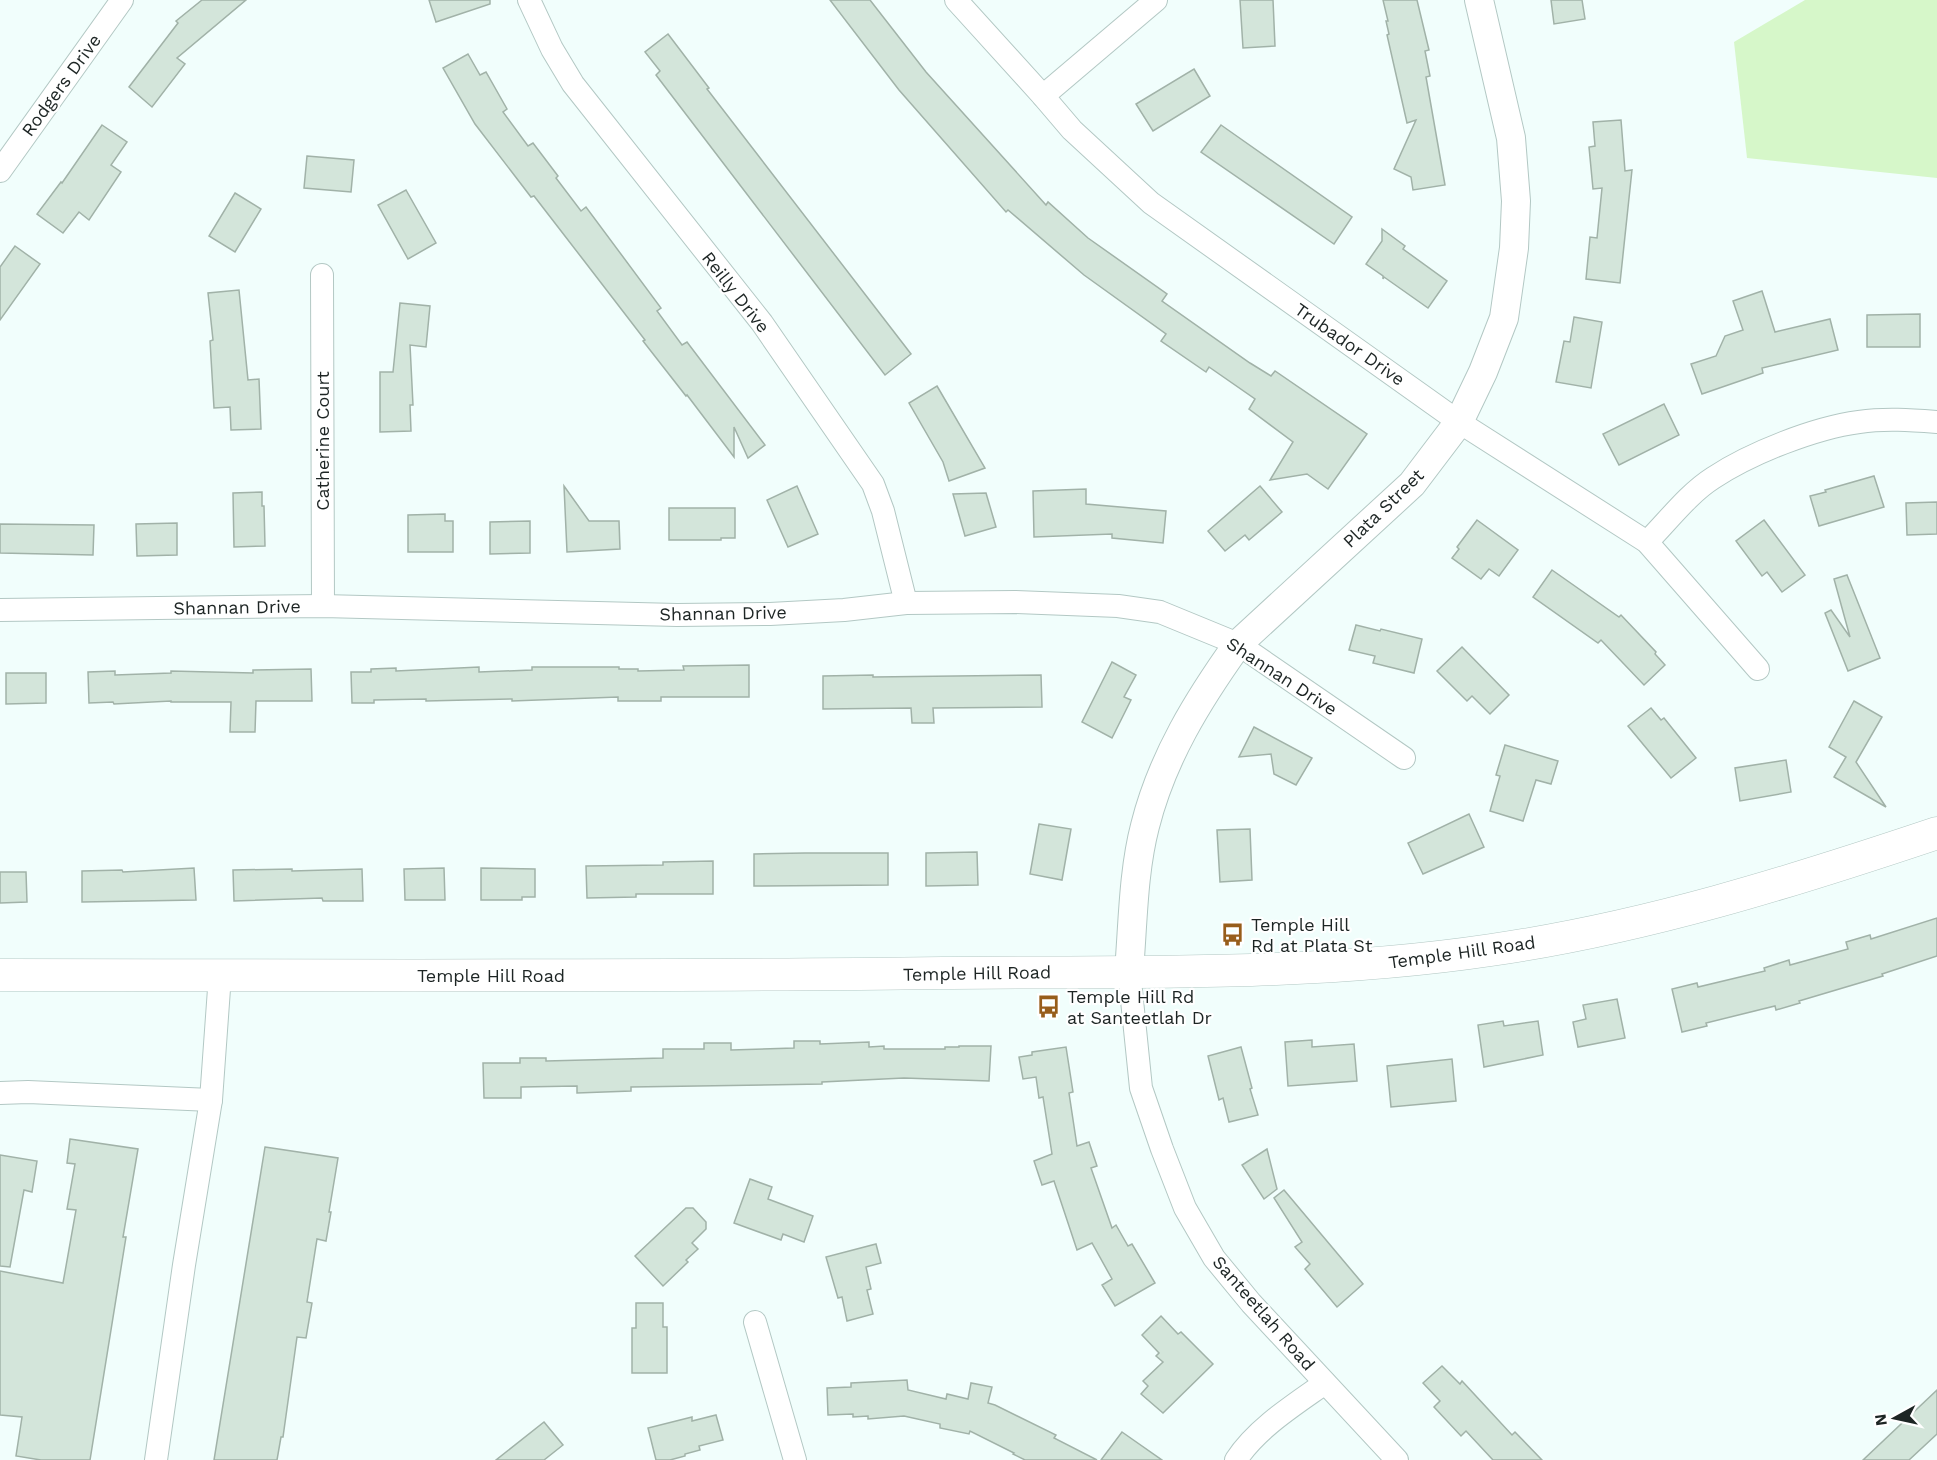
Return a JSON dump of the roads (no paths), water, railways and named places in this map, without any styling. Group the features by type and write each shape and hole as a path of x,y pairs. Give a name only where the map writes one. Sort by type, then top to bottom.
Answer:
{"main road":[{"name":"Temple Hill Road","path":"0,975 777,975 1282,969 1389,963 1494,950 1612,928 1727,901 1829,870 1937,833"}],"street":[{"name":"Rodgers Drive","path":"0,171 123,0"},
{"name":"Reilly Drive","path":"529,0 552,50 573,84 762,323 873,484 883,511 906,603"},
{"name":"Trubador Drive","path":"956,0 1072,130 1151,203 1459,422 1647,542 1758,669"},
{"path":"1043,96 1155,0"},
{"name":"Plata Street","path":"1129,971 1138,863 1145,826 1156,791 1181,732 1210,684 1239,644 1412,484 1459,422 1483,372 1504,318 1514,248 1516,201 1511,138 1479,0"},
{"name":"Catherine Court","path":"322,275 322,606"},
{"path":"1647,542 1688,499 1713,478 1780,445 1821,430 1858,422 1885,420 1937,422"},
{"name":"Shannan Drive","path":"0,610 322,606 677,615 770,614 844,610 906,603 1015,602 1118,606 1160,612 1239,644 1404,758"},
{"name":"Santeetlah Road","path":"1129,971 1142,1088 1185,1208 1214,1258 1251,1303 1397,1460"},
{"path":"156,1460 182,1276 211,1100 220,975"},
{"path":"0,1093 28,1092 211,1100"},
{"path":"755,1322 795,1460"},
{"path":"1236,1460 1261,1433 1292,1406 1325,1383"}],"place":[{"name":"Temple Hill Rd at Plata St","path":"1233,934"},
{"name":"Temple Hill Rd at Santeetlah Dr","path":"1049,1006"}]}
